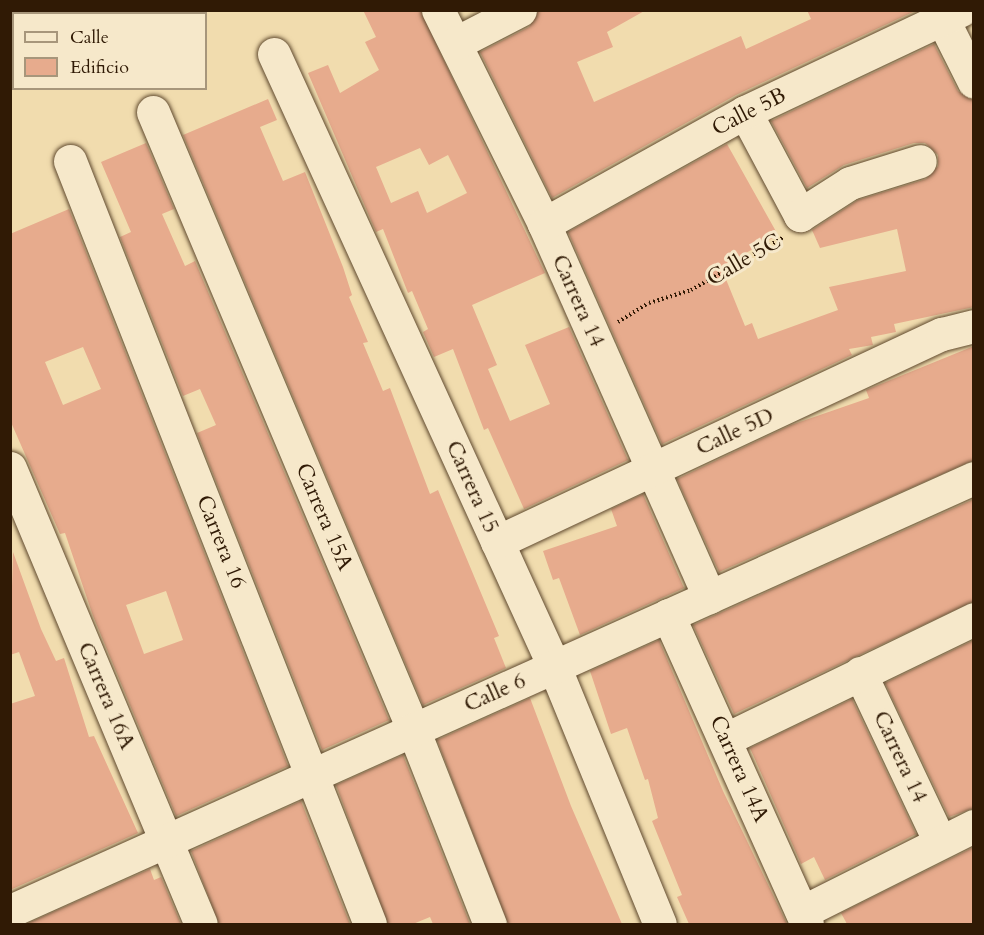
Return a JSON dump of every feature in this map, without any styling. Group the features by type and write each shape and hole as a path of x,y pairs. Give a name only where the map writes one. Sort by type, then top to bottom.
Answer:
{"street":[{"name":"Carrera 14","path":"438,10 543,224 709,597"},
{"path":"456,43 520,10"},
{"path":"948,14 974,82"},
{"name":"Calle 5B","path":"543,224 745,112 948,14"},
{"name":"Carrera 15","path":"274,54 554,666 660,924"},
{"name":"Carrera 15A","path":"153,112 413,729 490,924"},
{"path":"745,112 800,215"},
{"name":"Carrera 16","path":"70,161 314,774 370,924"},
{"name":"Calle 5C","path":"800,215 850,183 920,161"},
{"name":"Calle 5D","path":"497,542 654,471 942,334 974,326"},
{"name":"Carrera 16A","path":"10,468 201,924"},
{"name":"Calle 6","path":"17,909 974,478"},
{"name":"Carrera 14A","path":"668,615 805,918"},
{"path":"726,739 974,619"},
{"name":"Carrera 14","path":"860,673 940,842"},
{"path":"805,918 940,842 974,826"}],"path":[{"name":"Calle 5C","path":"593,335 650,303 691,290 757,256 789,234 800,215"}],"building":[{"path":"363,10 420,10 545,273 472,305 497,365 488,369 510,421 550,404 525,345 569,327 628,460 524,509 488,428 484,430 453,349 434,357 423,332 428,329 412,291 408,293 383,229 376,232 308,73 328,65 340,93 379,70 365,42 376,37","holes":["420,148 429,165 448,155 467,193 427,213 418,191 391,203 376,167"]},
{"path":"539,10 646,10 607,32 613,47 577,62 594,102 741,36 746,49 811,19 807,10 915,11 736,95 552,198 480,52 529,27"},
{"path":"934,44 958,91 974,101 974,307 894,324 896,332 871,337 873,345 849,349 852,355 662,444 568,232 727,144 778,235 721,267 745,326 752,323 758,339 838,310 829,287 906,271 897,229 820,248 812,230 858,200 926,179 938,166 938,155 925,143 914,143 844,165 807,188 771,121"},
{"path":"268,99 277,120 260,127 283,181 305,172 343,267 352,295 349,297 368,342 363,343 383,391 390,388 430,494 438,490 499,636 494,638 506,668 423,705 183,135"},
{"path":"146,143 174,209 162,214 185,266 195,261 389,720 322,750 197,433 216,425 200,389 183,396 120,237 131,232 101,162"},
{"path":"69,209 288,766 176,816 93,616 65,533 60,534 10,420 10,234","holes":["83,347 101,389 63,405 45,362","166,591 183,640 144,654 126,605"]},
{"path":"974,346 974,460 719,572 677,479 791,425 869,398 866,390"},
{"path":"643,494 684,588 580,635 559,578 553,580 543,551 617,526 611,509"},
{"path":"974,499 974,601 734,714 693,625"},
{"path":"13,552 41,629 56,661 64,658 89,737 94,736 138,833 10,890 10,704 35,696 19,652 10,655"},
{"path":"659,640 723,791 787,924 689,924 677,897 682,895 652,821 658,818 648,779 645,780 627,728 611,734 590,671"},
{"path":"974,640 974,808 949,817 885,683"},
{"path":"530,698 571,806 622,924 508,924 437,740"},
{"path":"852,699 916,834 825,880 814,857 801,864 750,748"},
{"path":"403,755 470,924 433,924 430,917 413,924 388,924 336,785"},
{"path":"301,801 350,924 219,924 191,851"},
{"path":"974,847 974,924 847,924 841,913"},
{"path":"150,869 154,880 161,877 181,924 26,924"}]}
